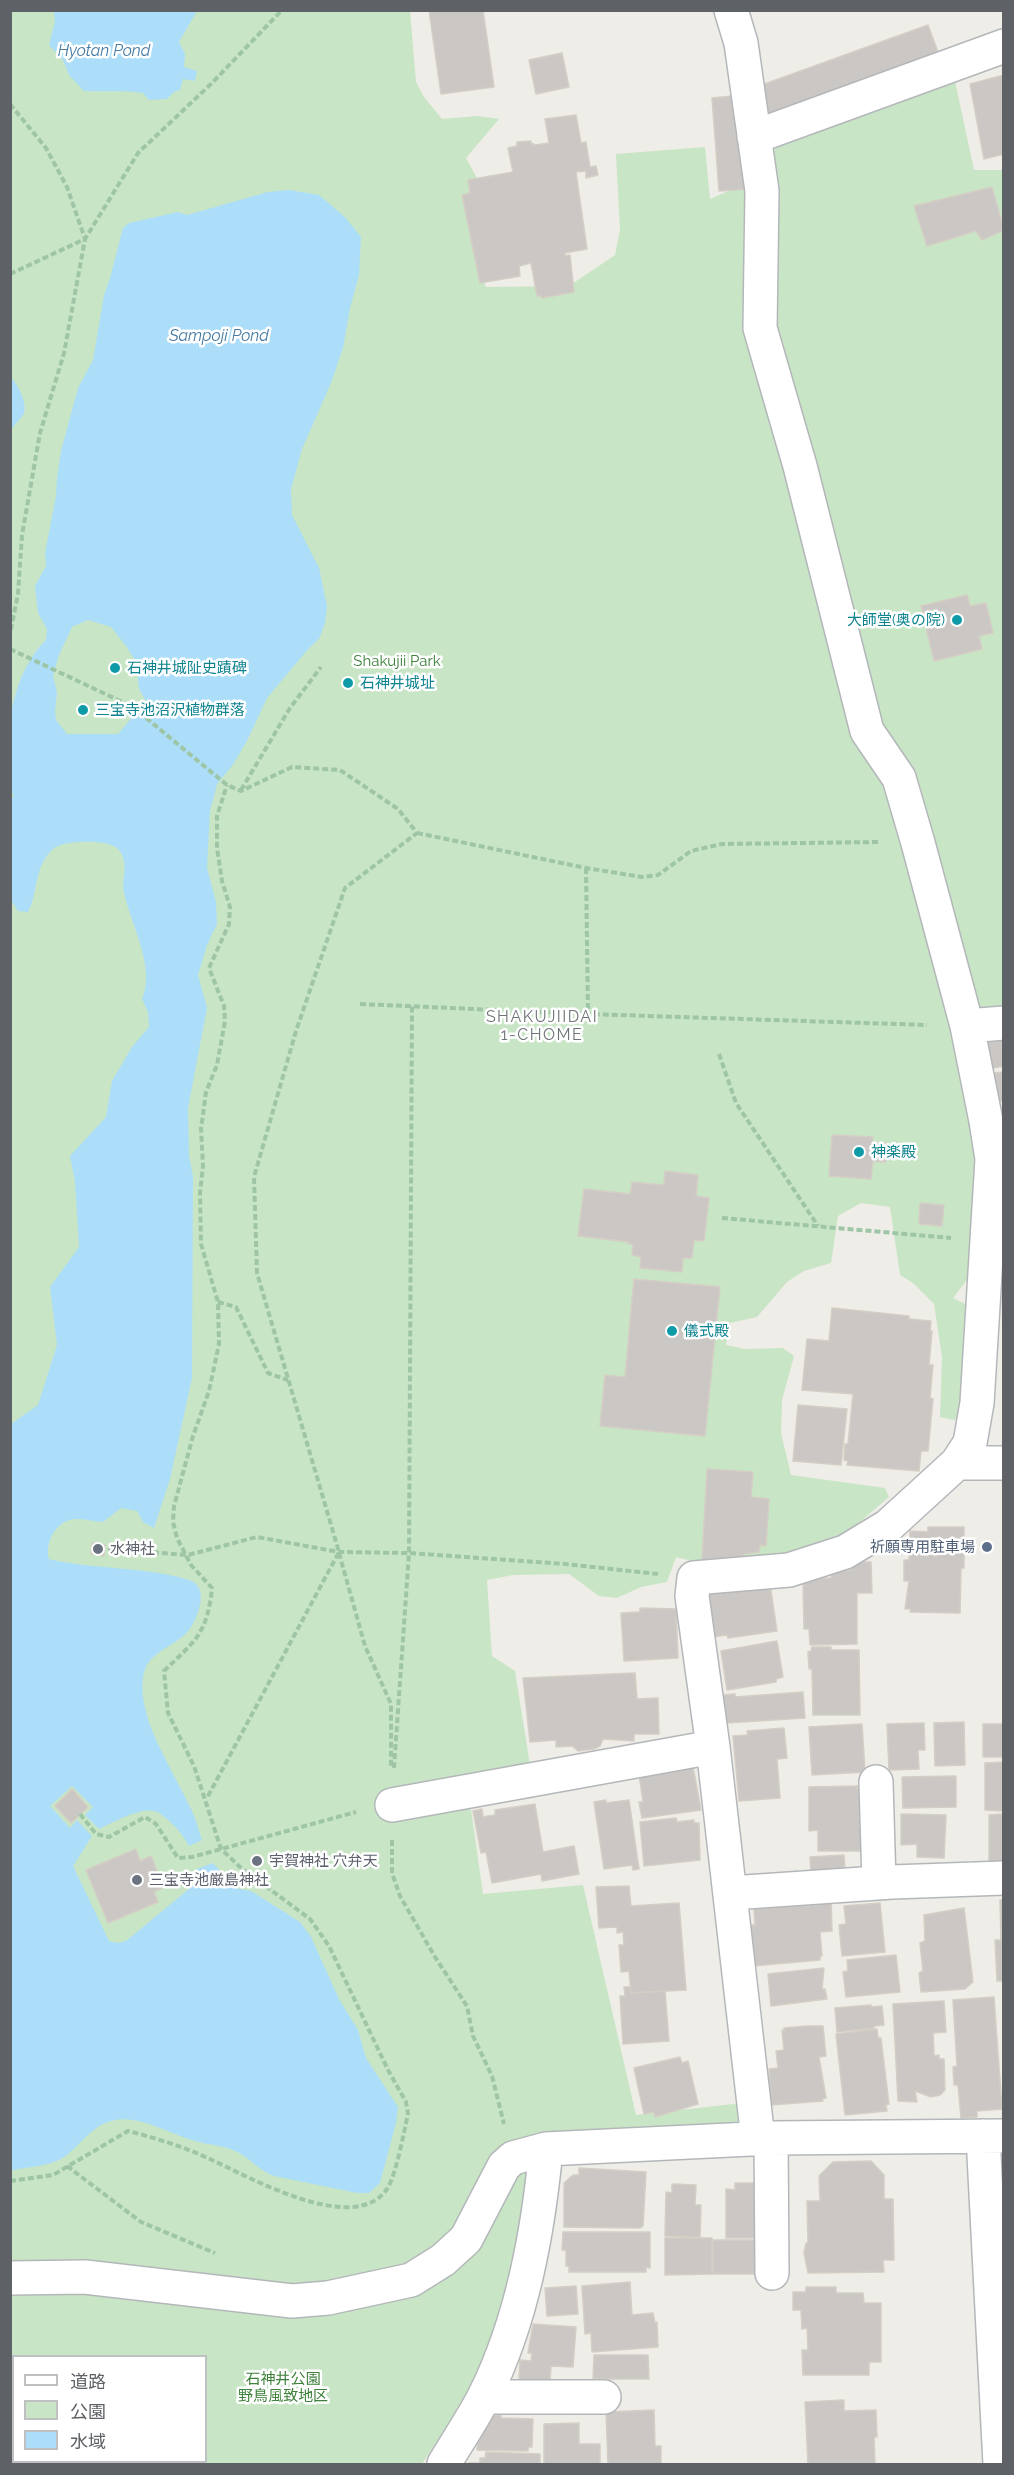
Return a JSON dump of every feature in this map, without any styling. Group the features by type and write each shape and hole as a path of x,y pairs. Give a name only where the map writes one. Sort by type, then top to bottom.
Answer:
{"street":[{"path":"731,10 741,43 762,191 760,328 800,466 867,731 900,778 967,1026 992,1160 996,1242 977,1403 970,1443 957,1462 888,1526 845,1552 789,1570 694,1578 692,1596 730,1893 765,2138 772,2272"},
{"path":"754,137 1004,45"},
{"path":"967,1026 1004,1023"},
{"path":"957,1462 1004,1462"},
{"path":"392,1805 713,1747"},
{"path":"876,1782 879,1883"},
{"path":"730,1893 879,1883 1004,1878"},
{"path":"10,2278 85,2277 292,2301 328,2298 411,2280 443,2260 466,2239 504,2166 513,2158 546,2149 765,2138 993,2136 1000,2464"},
{"path":"444,2464 484,2397 514,2324 525,2281 542,2189 546,2149"},
{"path":"484,2397 604,2397"}],"path":[{"path":"10,634 18,594 22,535 40,433 64,353 85,239 138,153 212,83 282,10"},
{"path":"10,104 46,148 67,187 85,239"},
{"path":"10,274 85,239"},
{"path":"10,649 133,707 227,785 241,791 292,767 340,770 398,810 417,833 586,868 642,877 658,875 692,851 722,844 918,843"},
{"path":"241,791 290,708 321,667"},
{"path":"10,2181 53,2175 128,2131 202,2156 297,2198 351,2208 372,2202 387,2189 408,2114 406,2102 388,2070 329,1946 310,1919 240,1867 221,1849 207,1798 168,1713 164,1671 201,1634 209,1613 212,1588 191,1565 188,1555 177,1538 173,1522 174,1506 193,1436 209,1391 219,1344 218,1302 201,1244 200,1193 203,1167 201,1129 206,1092 217,1065 225,1021 224,1006 209,968 229,924 230,908 222,881 217,848 217,816 227,785"},
{"path":"417,833 345,888 296,1031 254,1178 257,1273 365,1646 391,1704 392,1873 400,1896 435,1958 467,2006 473,2036 492,2076 513,2158"},
{"path":"586,868 588,1014"},
{"path":"360,1004 967,1026"},
{"path":"392,1805 409,1553 412,1006"},
{"path":"719,1054 736,1103 818,1226"},
{"path":"722,1218 996,1242"},
{"path":"218,1302 236,1307 268,1373 288,1380"},
{"path":"108,1550 188,1555 257,1537 339,1552 409,1553 565,1564 694,1578"},
{"path":"207,1798 339,1552"},
{"path":"80,1814 96,1834 110,1837 145,1817 156,1824 178,1858 192,1857 335,1817 392,1805"},
{"path":"67,2166 141,2222 217,2253"}],"green space":[{"name":"Shakujii Park","path":"11,11 410,11 416,82 424,97 442,119 478,116 499,119 466,158 490,202 476,244 477,262 486,287 569,286 615,255 620,230 616,154 705,147 710,199 740,186 749,193 776,148 955,81 974,170 1004,170 1004,1012 973,1014 992,1107 1003,1110 1004,1254 976,1268 953,1298 975,1309 968,1411 954,1420 940,1417 942,1357 934,1304 913,1283 900,1275 890,1207 861,1203 838,1216 831,1263 804,1271 787,1282 757,1317 730,1323 726,1345 745,1349 783,1348 794,1356 782,1400 781,1433 791,1475 885,1488 889,1497 855,1526 789,1563 719,1568 676,1557 667,1582 641,1587 617,1598 599,1596 569,1574 513,1575 487,1580 492,1656 515,1671 534,1790 470,1802 483,1894 583,1885 636,2115 733,2104 745,2105 742,2128 544,2142 507,2326 471,2389 422,2464 11,2464"}],"water":[{"name":"Hyotan Pond","path":"54,11 197,11 179,42 185,54 184,67 197,71 195,81 183,79 180,90 167,99 149,100 143,93 136,92 84,91 69,75 63,60 49,45 55,21"},
{"name":"Sampoji Pond","path":"289,190 319,195 345,217 361,237 359,275 343,348 331,383 302,449 291,489 292,515 319,568 327,606 325,623 319,639 267,698 247,741 232,766 217,784 210,811 207,868 216,902 217,924 207,945 198,975 207,1008 188,1108 189,1156 193,1176 192,1378 170,1479 154,1528 143,1522 137,1511 121,1508 103,1522 71,1519 54,1531 48,1552 49,1559 155,1572 189,1580 199,1588 201,1594 199,1608 191,1627 150,1661 145,1668 143,1694 145,1710 151,1727 191,1809 202,1840 189,1846 171,1823 160,1813 151,1810 128,1816 99,1829 85,1815 93,1807 72,1786 50,1806 70,1828 77,1820 92,1836 73,1866 109,1941 118,1943 126,1941 201,1879 197,1869 213,1863 235,1888 251,1891 300,1922 311,1937 339,1999 358,2030 366,2058 398,2107 380,2183 369,2193 357,2193 274,2176 230,2149 195,2141 153,2125 121,2119 104,2123 61,2159 40,2166 10,2171 11,1424 38,1405 57,1345 50,1287 79,1247 75,1182 70,1156 106,1117 112,1081 132,1047 149,1027 148,1012 142,999 146,987 144,960 124,893 124,859 118,849 96,842 76,842 58,846 42,864 28,912 18,911 11,900 10,802 14,795 10,790 10,724 15,694 23,674 39,647 46,640 47,629 38,613 35,586 46,566 45,553 56,496 61,451 78,388 93,360 104,295 123,228 129,223 178,212 187,215 268,192","holes":["88,620 111,627 136,662 139,689 146,701 118,734 67,734 56,720 57,693 53,675 59,655 72,627"]},
{"path":"11,377 25,406 23,415 11,432"}],"building":[{"path":"429,10 483,10 494,87 441,94"},
{"path":"928,25 939,55 770,116 759,86"},
{"path":"562,53 569,87 536,94 529,60"},
{"path":"1004,75 1004,154 984,159 970,84"},
{"path":"742,95 750,189 719,191 712,98"},
{"path":"576,115 581,143 586,142 590,167 596,166 598,175 586,178 586,171 576,172 587,249 565,253 565,256 570,255 574,292 542,298 542,296 537,296 531,263 519,266 520,276 480,283 462,195 470,193 468,180 513,172 508,148 517,146 517,142 531,141 535,145 549,143 545,119"},
{"path":"992,187 1004,230 982,240 976,231 927,246 914,206"},
{"name":"大師堂(奥の院)","path":"967,595 970,606 986,603 993,633 979,636 982,649 934,661 921,606"},
{"path":"1004,1040 1004,1066 988,1069 984,1043"},
{"path":"1004,1072 1004,1101 995,1102 993,1073"},
{"name":"神楽殿","path":"832,1135 873,1137 872,1143 887,1143 886,1162 873,1161 871,1179 829,1176"},
{"path":"665,1171 698,1175 696,1196 709,1198 704,1241 694,1240 692,1258 683,1258 682,1272 640,1268 641,1257 632,1255 633,1244 628,1244 629,1242 578,1236 584,1189 630,1194 632,1182 664,1185"},
{"path":"920,1203 944,1205 942,1226 919,1224"},
{"name":"儀式殿","path":"634,1279 720,1287 705,1436 600,1426 605,1375 625,1377"},
{"path":"832,1308 909,1316 909,1319 931,1321 929,1365 933,1365 930,1398 933,1399 928,1451 921,1451 919,1471 847,1465 848,1461 844,1460 845,1444 848,1444 853,1394 802,1390 807,1339 829,1341"},
{"path":"798,1405 847,1409 841,1465 793,1461"},
{"path":"707,1469 753,1472 751,1497 769,1499 766,1546 760,1545 759,1552 744,1554 743,1557 702,1560"},
{"path":"928,1527 964,1527 964,1568 961,1568 960,1613 910,1612 911,1609 905,1609 909,1581 904,1581 904,1560 909,1560 910,1531 928,1532"},
{"path":"92,1543 105,1545 104,1556 91,1554"},
{"path":"852,1562 871,1562 872,1593 857,1593 857,1644 810,1645 809,1629 804,1629 803,1582 813,1581 812,1578 831,1578 831,1571 852,1570"},
{"path":"770,1584 777,1631 728,1638 727,1635 711,1637 705,1601 710,1600 709,1593"},
{"path":"640,1608 676,1609 678,1658 624,1661 621,1613 640,1612"},
{"path":"777,1641 783,1677 776,1679 776,1682 727,1690 721,1651"},
{"path":"812,1647 859,1650 860,1715 813,1715 812,1669 809,1669 808,1652"},
{"path":"635,1673 637,1699 658,1698 659,1734 634,1734 634,1741 603,1739 600,1746 594,1749 578,1751 572,1746 556,1747 556,1740 530,1742 523,1678"},
{"path":"803,1692 805,1718 726,1723 721,1695 735,1694 735,1697"},
{"path":"964,1722 965,1765 935,1766 934,1723"},
{"path":"924,1723 925,1750 918,1750 919,1769 889,1770 887,1724"},
{"path":"862,1724 865,1772 812,1775 809,1727"},
{"path":"983,1724 1004,1724 1004,1757 983,1757"},
{"path":"784,1728 787,1758 777,1759 780,1798 739,1801 733,1736 748,1735 747,1731"},
{"path":"1004,1762 1004,1811 985,1810 985,1763"},
{"path":"693,1767 701,1810 642,1818 639,1802 643,1802 639,1774"},
{"path":"956,1776 956,1807 903,1808 902,1777"},
{"path":"858,1786 857,1789 863,1789 864,1851 818,1851 818,1830 809,1831 809,1787"},
{"path":"72,1789 88,1807 71,1823 55,1806"},
{"path":"606,1800 606,1803 629,1800 639,1869 633,1870 632,1865 604,1869 594,1802"},
{"path":"535,1804 543,1852 574,1846 579,1874 542,1881 541,1874 492,1883 486,1852 481,1853 473,1811 482,1809 483,1817 495,1815 495,1810"},
{"path":"901,1814 946,1815 944,1858 917,1857 917,1844 901,1845"},
{"path":"1004,1814 1004,1863 989,1863 989,1815"},
{"path":"676,1818 677,1822 694,1820 694,1823 699,1823 700,1860 644,1866 640,1822"},
{"path":"136,1849 140,1861 151,1856 164,1887 154,1892 158,1902 108,1923 86,1870"},
{"path":"844,1855 845,1870 811,1872 810,1857"},
{"path":"629,1886 631,1906 679,1903 686,1990 631,1993 629,1971 621,1972 619,1945 624,1945 623,1932 617,1933 617,1927 599,1928 596,1887"},
{"path":"831,1899 832,1931 820,1932 822,1956 820,1960 753,1966 749,1925 755,1925 754,1909 816,1905"},
{"path":"1000,1900 1004,1900 1004,1981 997,1981 995,1940 1001,1940"},
{"path":"880,1903 885,1952 842,1956 839,1925 846,1924 844,1906"},
{"path":"964,1908 973,1982 965,1989 921,1992 919,1973 923,1971 920,1943 925,1941 924,1915"},
{"path":"896,1955 900,1992 846,1997 843,1972 848,1971 847,1960"},
{"path":"824,1968 822,1989 825,1989 827,1999 771,2006 768,1974"},
{"path":"624,1987 630,1987 631,1993 665,1991 669,2041 623,2044 620,1996 625,1996"},
{"path":"994,1997 1002,2109 977,2111 977,2117 961,2118 958,2085 954,2085 953,2067 957,2066 953,2000"},
{"path":"944,2001 946,2032 933,2033 934,2056 939,2055 939,2059 944,2059 945,2090 940,2095 931,2097 915,2091 917,2102 898,2101 893,2004"},
{"path":"871,2005 871,2007 882,2006 884,2025 837,2032 835,2008"},
{"path":"823,2026 826,2056 819,2057 826,2098 822,2099 823,2101 771,2105 769,2069 778,2068 776,2051 784,2050 782,2030"},
{"path":"877,2029 878,2038 881,2038 889,2104 886,2105 887,2111 845,2115 836,2034"},
{"path":"680,2057 682,2063 688,2061 698,2104 655,2117 654,2112 644,2114 634,2068"},
{"path":"871,2161 884,2175 884,2199 893,2199 894,2260 883,2260 884,2272 808,2273 804,2253 806,2243 808,2243 807,2201 820,2201 819,2176 833,2162"},
{"path":"579,2168 646,2172 643,2226 640,2228 564,2227 564,2183 573,2175 579,2175"},
{"path":"735,2183 758,2183 757,2238 726,2238 726,2189 735,2190"},
{"path":"672,2184 696,2185 695,2205 701,2205 700,2237 665,2236 666,2192 672,2193"},
{"path":"563,2232 650,2232 650,2268 646,2267 646,2272 569,2272 569,2266 566,2266 566,2250 562,2250"},
{"path":"665,2238 712,2238 712,2274 665,2275"},
{"path":"713,2240 760,2240 761,2274 713,2274"},
{"path":"630,2282 632,2315 653,2313 655,2323 657,2322 658,2347 592,2352 591,2333 585,2334 582,2286"},
{"path":"576,2286 578,2314 547,2316 545,2288"},
{"path":"806,2287 836,2287 836,2293 863,2293 864,2303 881,2303 881,2362 869,2362 869,2375 803,2375 802,2350 808,2350 807,2328 802,2329 801,2310 793,2310 793,2292 806,2292"},
{"path":"533,2324 576,2327 573,2367 551,2366 550,2381 519,2380 520,2360 531,2361 532,2353 528,2353"},
{"path":"594,2355 648,2355 649,2379 593,2379"},
{"path":"844,2400 844,2411 876,2410 875,2464 808,2464 805,2402"},
{"path":"654,2410 655,2446 661,2446 661,2464 608,2464 606,2412"},
{"path":"483,2415 533,2419 532,2447 528,2447 528,2451 477,2450 478,2427"},
{"path":"579,2423 579,2444 600,2444 600,2464 544,2464 544,2424"},
{"path":"486,2452 540,2454 540,2464 468,2464 480,2463 480,2458 485,2458"}],"place":[{"name":"大師堂(奥の院)","path":"957,620"},
{"name":"石神井城阯史蹟碑","path":"115,668"},
{"name":"石神井城址","path":"348,683"},
{"name":"三宝寺池沼沢植物群落","path":"83,710"},
{"name":"神楽殿","path":"859,1152"},
{"name":"儀式殿","path":"672,1331"},
{"name":"祈願専用駐車場","path":"987,1547"},
{"name":"水神社","path":"98,1549"},
{"name":"宇賀神社 穴弁天","path":"257,1861"},
{"name":"三宝寺池厳島神社","path":"137,1880"}],"district":[{"name":"SHAKUJIIDAI 1-CHOME","path":"542,1026"}],"park label":[{"name":"石神井公園 野鳥風致地区","path":"283,2388"}]}
